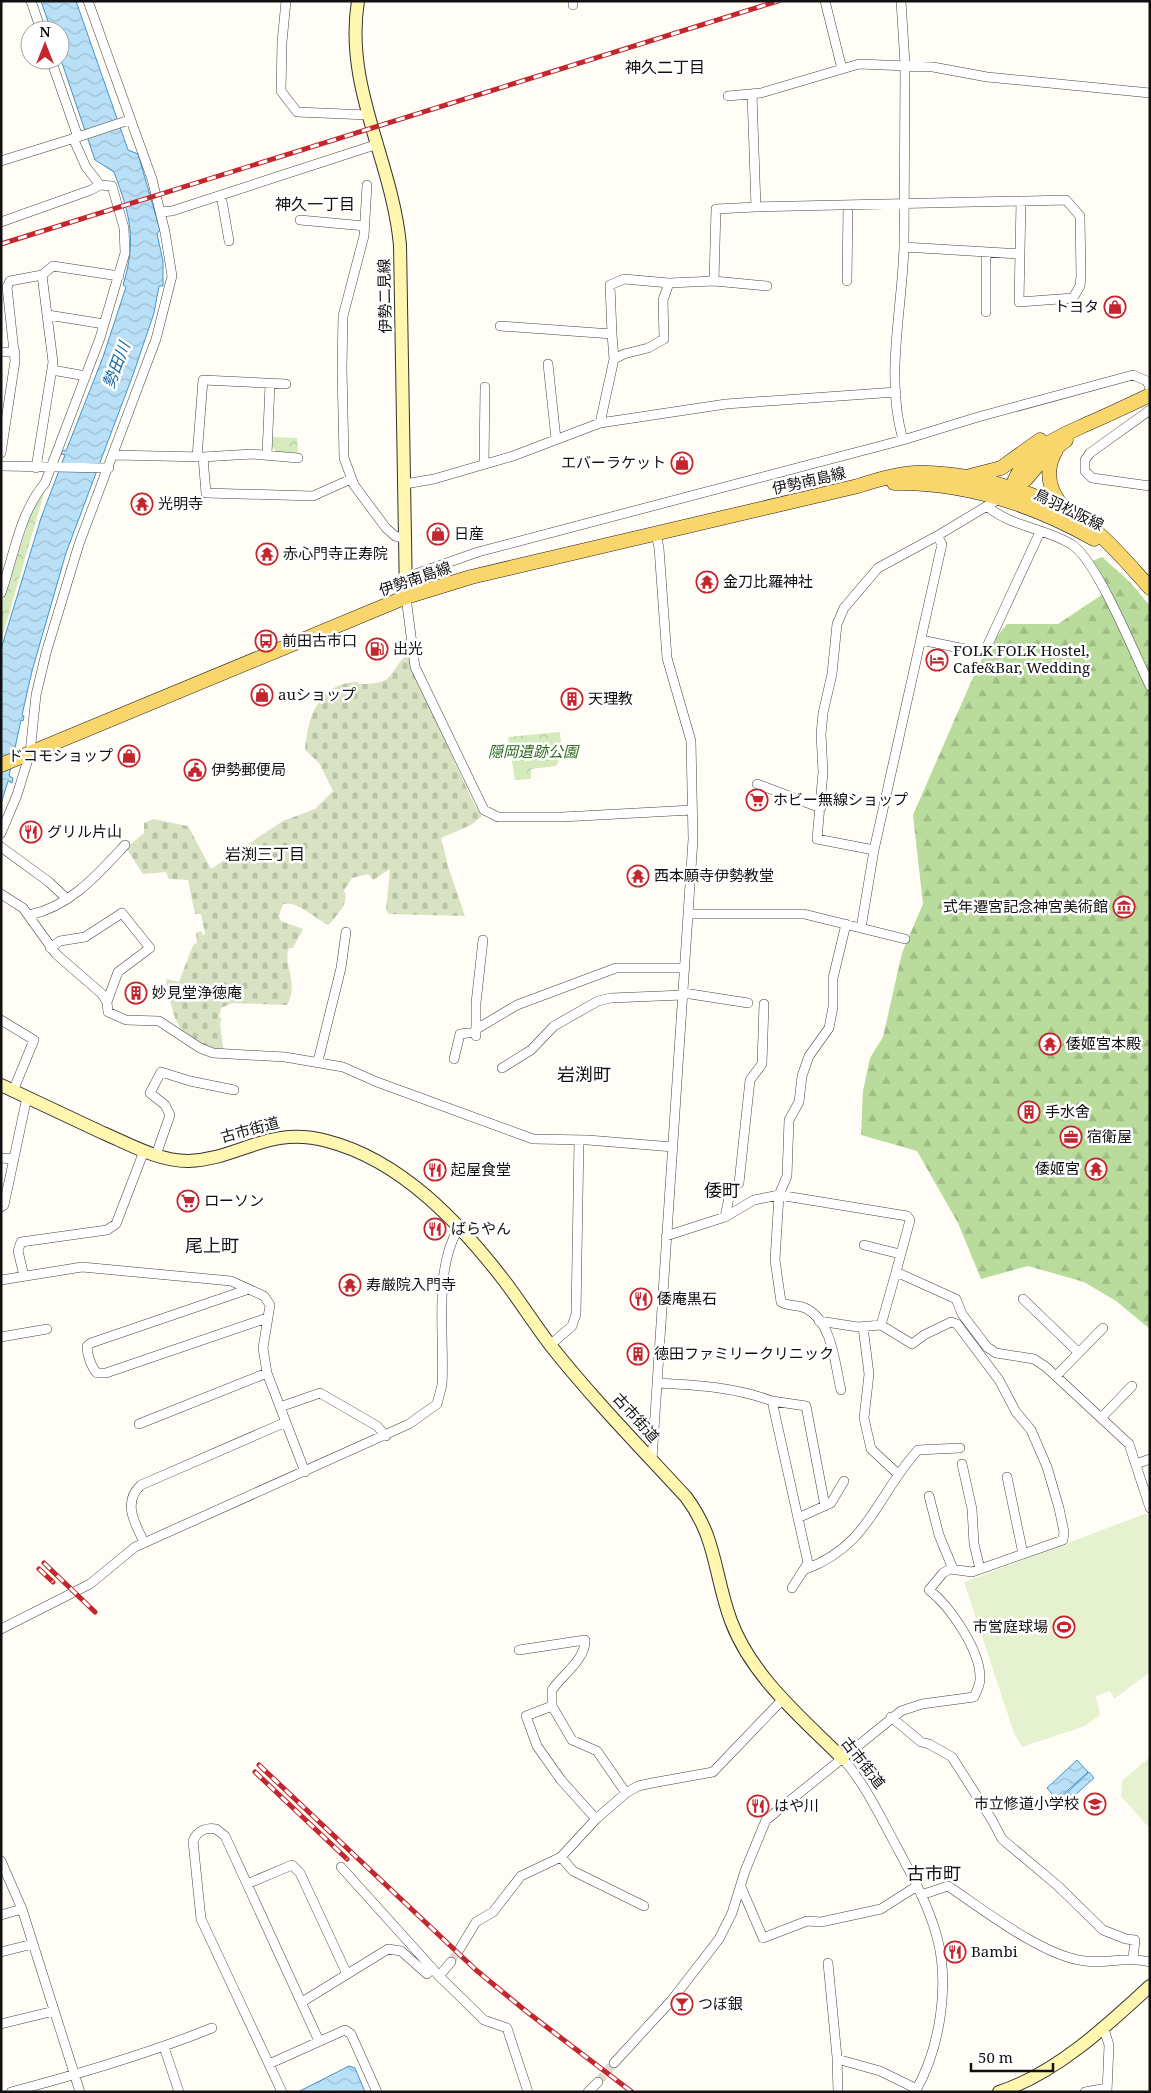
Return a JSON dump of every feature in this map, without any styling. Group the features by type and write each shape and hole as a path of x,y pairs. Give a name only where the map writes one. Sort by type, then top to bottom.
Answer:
{"main road":[{"path":"1006,493 1017,472 1038,449 1053,439 1150,395"},
{"path":"1006,493 1026,479 1044,458 1086,425"},
{"path":"963,477 1001,468 1036,442 1086,425"},
{"path":"1058,447 1050,466 1049,482 1054,496 1068,512"},
{"name":"伊勢南島線","path":"1,765 406,597 471,578 858,486 885,477 913,473 963,477 1006,493"},
{"name":"伊勢南島線","path":"858,486 914,483 1006,493"},
{"name":"鳥羽松阪線","path":"1006,493 1050,503 1091,527 1150,588"},
{"name":"鳥羽松阪線","path":"1006,493 1075,528 1119,555"}],"street":[{"path":"31,1 38,20"},
{"path":"1,832 17,795 46,653 79,544 105,468 114,455 156,339 170,290 171,260 152,180 127,120 88,1"},
{"path":"286,1 282,42 281,91 284,97 297,112 368,115"},
{"name":"伊勢二見線","path":"358,1 355,49 359,82 392,195 400,245 406,597"},
{"path":"825,1 842,69"},
{"path":"901,1 904,64 904,275 895,341 896,409 904,440"},
{"path":"728,96 752,94 782,88 859,64 904,64 933,67 987,77 1150,93"},
{"path":"55,70 78,137 86,167 100,185"},
{"path":"752,94 756,207"},
{"path":"1,161 127,120"},
{"path":"160,212 172,211 378,144"},
{"path":"1,222 91,190 100,185 112,186 124,228 125,253 104,324 54,466 45,483 34,496 22,525 1,593"},
{"path":"367,185 365,226 360,259 343,316 342,430 344,458 351,479 386,528 395,536 405,539"},
{"path":"221,195 229,241"},
{"path":"714,281 716,209 1066,200 1080,216 1081,276 1080,286 1073,298 1019,302 1021,202"},
{"path":"847,281 848,205"},
{"path":"300,220 365,226"},
{"path":"904,247 1020,254"},
{"path":"986,252 986,312"},
{"path":"1,453 4,410 15,352 7,287 10,281 42,275 53,266 119,276"},
{"path":"36,468 52,370 48,315 42,275"},
{"path":"600,422 614,360 610,284 624,279 669,283 714,281 767,286"},
{"path":"614,360 624,354 648,348 664,339 663,300 669,283"},
{"path":"48,315 104,324"},
{"path":"500,326 612,334"},
{"path":"1,352 15,352"},
{"path":"548,364 556,439"},
{"path":"52,370 86,376"},
{"path":"406,577 478,552 904,440 978,417 1133,375 1147,381 1150,388"},
{"path":"286,384 203,380 200,457 206,493 313,496 351,479"},
{"path":"267,454 270,384"},
{"path":"484,464 485,387"},
{"path":"405,484 434,479 484,464 600,422 726,404 896,392"},
{"path":"1150,410 1090,453 1085,460 1085,471 1092,478 1150,486"},
{"path":"114,455 200,457 267,454 298,458"},
{"path":"1,466 105,468"},
{"path":"874,850 817,839 823,766 821,734 823,713 832,674 837,624 844,608 884,564 988,507 1006,493"},
{"path":"988,507 999,517 1071,544 1086,556 1150,686"},
{"path":"921,640 984,653 1040,532"},
{"path":"652,1460 686,968 693,839 690,741 667,658 659,548 656,534"},
{"path":"861,928 874,850 942,544 937,536"},
{"path":"406,597 415,667 484,810 498,817 562,817 692,810"},
{"path":"756,784 821,808"},
{"path":"29,914 52,908 67,899 92,880 125,845"},
{"path":"1,847 49,882 67,899"},
{"path":"1,894 29,914 50,948 102,994 107,1002"},
{"path":"50,948 60,941 86,937 122,912 150,948 118,972 107,1002 108,1012 119,1018 159,1020 200,1048 213,1053 249,1053 318,1061 343,1067 377,1082 533,1139 579,1140 673,1147"},
{"path":"688,914 804,914 905,939"},
{"path":"841,1390 837,1360 819,1321 809,1309 781,1302 775,1260 779,1195 787,1176 789,1120 799,1102 802,1076 809,1056 829,1028 834,1007 833,978 846,924"},
{"path":"318,1061 341,968 346,932"},
{"path":"476,1033 483,940"},
{"path":"454,1059 460,1034 476,1033 517,1006 616,968 686,968"},
{"path":"502,1068 531,1050 554,1026 598,1000 683,994 748,1003"},
{"path":"725,1217 732,1188 739,1182 750,1080 762,1064 764,1004"},
{"path":"1,1020 34,1040 7,1088"},
{"path":"24,1276 18,1251 20,1242 107,1230 116,1224 170,1116 164,1105 150,1094 161,1072 190,1081 234,1090"},
{"name":"古市街道","path":"7,1088 150,1153 180,1160 207,1158 282,1136 296,1136 328,1141 358,1151 395,1171 418,1189 458,1229 507,1284 550,1345 686,1496 704,1524 731,1621 752,1658 783,1700 843,1759 874,1804 917,1886 938,1941 941,1985 935,2037 926,2071 916,2090"},
{"path":"1,1207 4,1205 4,1189 14,1159 27,1098"},
{"path":"550,1345 572,1326 576,1314 579,1140"},
{"path":"1,1158 14,1159"},
{"path":"666,1236 725,1217 754,1200 779,1195 907,1216 910,1220 881,1325"},
{"path":"2,1628 90,1584 135,1547 144,1542 386,1436 432,1409 440,1395 443,1368 442,1307 445,1274 449,1247 458,1229"},
{"path":"864,1245 900,1254"},
{"path":"1,1280 82,1267 231,1281 267,1299 270,1305 263,1348 268,1373 305,1472"},
{"path":"896,1272 956,1299 962,1314 979,1338 996,1353 1034,1359 1056,1376 1129,1444 1150,1508"},
{"path":"249,1289 91,1343 87,1346 87,1349 94,1370 97,1373 106,1373 267,1318"},
{"path":"1023,1299 1078,1352"},
{"path":"614,2063 702,1964 726,1927 745,1871 766,1820 901,1711 922,1704 974,1697 981,1677 976,1658 965,1634 942,1600 929,1590 943,1573 953,1569 972,1572 1063,1540 1064,1532 1047,1467 1031,1430 1016,1412 999,1380 957,1324 951,1322 912,1344 881,1325 863,1327 819,1321"},
{"path":"863,1327 869,1374 864,1418 871,1449 898,1474"},
{"path":"1056,1376 1103,1328"},
{"path":"1,1337 47,1329"},
{"path":"139,1424 268,1373"},
{"path":"657,1383 718,1386 746,1391 772,1401 806,1406 826,1506"},
{"path":"1101,1418 1132,1386"},
{"path":"280,1407 320,1393 377,1426 386,1436"},
{"path":"772,1401 808,1563 806,1569 792,1588"},
{"path":"144,1542 131,1515 132,1496 141,1485 286,1422"},
{"path":"806,1569 838,1554 851,1543 874,1512 898,1474 918,1450 960,1448"},
{"path":"1136,1464 1150,1459"},
{"path":"962,1464 972,1509 974,1544 980,1569"},
{"path":"1007,1477 1023,1554"},
{"path":"798,1518 831,1503 844,1481"},
{"path":"929,1496 939,1534 953,1569"},
{"path":"519,1650 585,1640 585,1647 574,1664 552,1690 552,1706 572,1740 596,1751 626,1793"},
{"path":"460,1950 476,1922 493,1912 521,1876 561,1858 596,1819 626,1793 638,1786 652,1782 713,1772 783,1700"},
{"path":"552,1706 526,1716 537,1746 561,1780 596,1819"},
{"path":"891,1718 921,1742 952,1757 1002,1839 1058,1886 1103,1930 1126,1939 1135,1940 1133,1958"},
{"path":"282,2092 201,1919 193,1846 198,1832 210,1828 221,1832 319,2041"},
{"path":"561,1858 573,1871 644,1906"},
{"path":"1,1861 22,1909 80,2092"},
{"path":"247,1884 292,1865 300,1874 346,1974"},
{"path":"341,1867 439,1976 484,2020 507,2028 528,2092"},
{"path":"741,1887 763,1938 807,1921 821,1922 880,1909 917,1886"},
{"path":"921,1895 948,1886 1018,1932 1054,1952 1078,1960 1092,1961 1133,1958 1150,1962"},
{"path":"1,1915 22,1909"},
{"path":"1,1952 33,1944"},
{"path":"302,2002 388,1949 401,1951 427,1974 432,1968"},
{"path":"439,1976 451,1962"},
{"path":"828,1963 838,2092"},
{"path":"999,2092 1028,2082 1104,2028 1150,1986"},
{"path":"1,2024 54,2010"},
{"path":"11,2092 26,2090 75,2076 104,2064 164,2047 212,2028"},
{"path":"1085,2092 1107,2090 1109,2045 1104,2028"},
{"path":"270,2064 345,2030 350,2034 377,2092"},
{"path":"164,2047 179,2092"},
{"path":"837,2060 880,2071 916,2090"},
{"path":"588,2092 598,2082"}],"green space":[{"path":"273,437 297,438 298,453 277,452 272,447"},
{"path":"45,490 1,641 1,606 31,513"},
{"path":"1102,557 1130,582 1150,606 1150,1329 1116,1301 1084,1282 1028,1266 981,1279 958,1223 917,1151 861,1135 863,1091 870,1058 883,1037 902,953 923,904 913,815 978,666 989,647 1007,624 1058,624 1103,594 1087,563"},
{"path":"408,655 413,671 475,806 482,816 471,825 441,838 448,866 465,916 389,914 386,910 390,869 373,880 368,874 352,878 344,890 344,904 329,925 300,907 283,904 279,916 281,921 303,929 293,948 289,948 287,955 292,988 287,1005 232,1003 221,1008 219,1017 222,1019 220,1023 223,1049 196,1043 180,1028 171,1006 166,979 179,982 193,945 197,943 196,933 201,931 203,935 205,934 201,914 195,914 188,880 169,879 166,872 143,874 126,848 144,833 144,823 153,819 188,826 211,869 283,821 315,809 333,791 319,763 305,750 309,725 318,704 324,695 333,688 344,684 358,682 359,684 371,684 384,681"},
{"name":"隠岡遺跡公園","path":"560,732 562,756 556,766 531,769 531,779 515,780 508,737"},
{"name":"市営庭球場","path":"1147,1513 1150,1522 1150,1672 1114,1699 1110,1691 1096,1696 1100,1715 1085,1726 1022,1747 1014,1733 964,1582"},
{"path":"1150,1757 1150,1829 1121,1796 1122,1781"}],"water":[{"name":"勢田川","path":"41,1 76,1 128,150 138,154 160,230 157,234 163,261 163,286 159,286 154,313 134,372 66,553 32,671 22,715 24,716 23,721 21,720 9,776 13,778 12,783 8,781 1,804 1,649 41,518 65,455 61,454 62,450 66,451 103,357 126,287 123,285 131,241 128,215 114,172 95,160 64,70 70,70 70,20 48,20"},
{"path":"1077,1760 1088,1772 1057,1800 1047,1788"},
{"path":"1089,1772 1094,1778 1063,1806 1058,1801"},
{"path":"349,2066 355,2068 365,2092 298,2092"}],"tunnel":[{"path":"451,1962 459,1950"},
{"path":"598,2082 614,2063"}],"railway":[{"path":"1,244 778,1"},
{"path":"44,1563 95,1612"},
{"path":"39,1569 53,1582"},
{"path":"259,1765 476,1970 527,2012 632,2092"},
{"path":"255,1772 347,1859"}],"place":[{"name":"トヨタ","path":"1115,307"},
{"name":"エバーラケット","path":"682,463"},
{"name":"光明寺","path":"142,504"},
{"name":"日産","path":"438,534"},
{"name":"赤心門寺正寿院","path":"267,554"},
{"name":"金刀比羅神社","path":"707,582"},
{"name":"前田古市口","path":"266,641"},
{"name":"出光","path":"377,649"},
{"name":"FOLK FOLK Hostel, Cafe&Bar, Wedding","path":"937,660"},
{"name":"auショップ","path":"262,695"},
{"name":"天理教","path":"572,699"},
{"name":"ドコモショップ","path":"129,756"},
{"name":"伊勢郵便局","path":"195,770"},
{"name":"ホビー無線ショップ","path":"757,800"},
{"name":"グリル片山","path":"31,832"},
{"name":"西本願寺伊勢教堂","path":"638,876"},
{"name":"式年遷宮記念神宮美術館","path":"1124,907"},
{"name":"妙見堂浄徳庵","path":"136,993"},
{"name":"倭姬宮本殿","path":"1050,1044"},
{"name":"手水舍","path":"1029,1112"},
{"name":"宿衛屋","path":"1071,1137"},
{"name":"倭姬宮","path":"1096,1169"},
{"name":"起屋食堂","path":"435,1170"},
{"name":"ローソン","path":"188,1201"},
{"name":"ばらやん","path":"435,1229"},
{"name":"寿厳院入門寺","path":"350,1285"},
{"name":"倭庵黒石","path":"641,1299"},
{"name":"徳田ファミリークリニック","path":"638,1354"},
{"name":"市営庭球場","path":"1064,1627"},
{"name":"市立修道小学校","path":"1095,1804"},
{"name":"はや川","path":"758,1806"},
{"name":"Bambi","path":"955,1952"},
{"name":"つぼ銀","path":"682,2004"}],"district":[{"name":"神久二丁目","path":"665,67"},
{"name":"神久一丁目","path":"315,204"},
{"name":"岩渕三丁目","path":"265,854"},
{"name":"岩渕町","path":"584,1075"},
{"name":"倭町","path":"722,1191"},
{"name":"尾上町","path":"212,1246"},
{"name":"古市町","path":"934,1874"}]}
